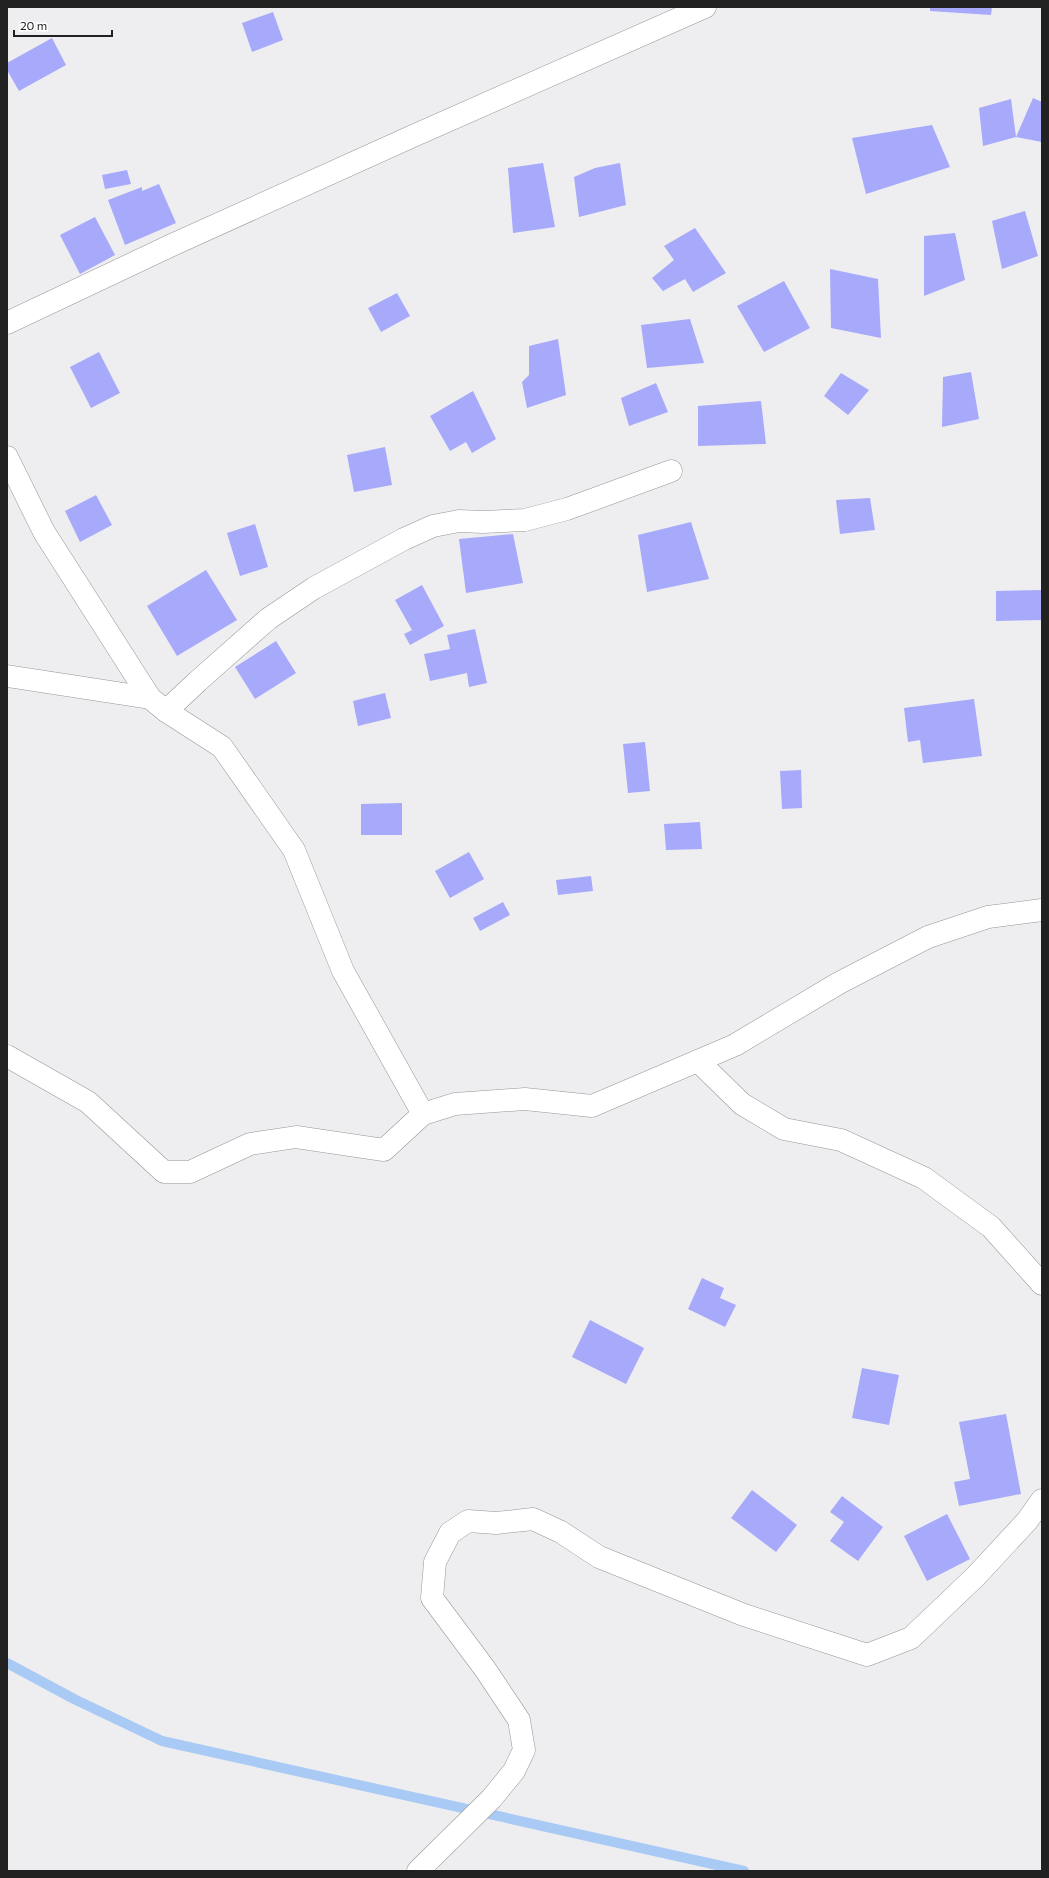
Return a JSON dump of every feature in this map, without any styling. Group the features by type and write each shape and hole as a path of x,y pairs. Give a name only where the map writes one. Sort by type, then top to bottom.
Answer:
{"street":[{"path":"7,323 172,245 413,136 705,7"},
{"path":"7,457 44,532 150,698 166,711 222,747 294,850 344,971 422,1114"},
{"path":"166,711 268,619 314,588 404,539 433,526 459,521 483,522 532,518 567,509 671,471"},
{"path":"7,676 150,698"},
{"path":"7,1056 88,1102 164,1172 190,1172 250,1144 296,1137 384,1150 422,1114 455,1104 525,1099 592,1106 735,1045 839,983 928,937 988,917 1042,910"},
{"path":"698,1061 742,1104 784,1129 841,1140 924,1178 991,1227 1042,1284"},
{"path":"418,1871 492,1798 514,1771 524,1750 519,1720 485,1669 432,1598 435,1562 450,1533 468,1521 496,1523 533,1519 561,1532 599,1557 744,1615 867,1655 911,1638 976,1576 1027,1521 1042,1500"}],"building":[{"path":"930,7 992,7 991,15 930,11"},
{"path":"273,12 283,40 252,52 242,23"},
{"path":"52,38 66,65 19,91 7,70 7,63"},
{"path":"1033,98 1042,102 1042,142 1016,137"},
{"path":"1011,99 1016,137 983,146 979,108"},
{"path":"932,125 950,167 866,194 852,138"},
{"path":"543,163 555,227 513,233 508,168"},
{"path":"620,163 626,205 579,217 574,177 595,168"},
{"path":"127,170 131,184 105,189 102,175"},
{"path":"159,184 176,223 125,245 108,200 142,187 142,191"},
{"path":"1025,211 1038,256 1002,269 992,221"},
{"path":"95,217 115,255 80,274 60,235"},
{"path":"695,228 726,273 693,292 685,279 663,291 652,278 674,260 664,246"},
{"path":"955,233 965,280 924,296 924,236"},
{"path":"830,269 878,279 881,338 831,328"},
{"path":"784,281 810,328 764,352 737,306"},
{"path":"397,293 410,316 381,332 368,308"},
{"path":"690,319 704,363 647,368 641,325"},
{"path":"558,339 566,395 527,408 522,382 529,375 529,346"},
{"path":"99,352 120,393 91,408 70,367"},
{"path":"971,372 979,419 942,427 943,377"},
{"path":"841,373 869,390 848,415 824,396"},
{"path":"656,383 668,412 629,426 621,398"},
{"path":"473,391 496,439 472,453 466,442 450,451 430,416"},
{"path":"761,401 766,444 698,446 698,406"},
{"path":"385,447 392,485 354,492 347,455"},
{"path":"96,495 112,525 80,542 65,511"},
{"path":"870,498 875,530 840,534 836,500"},
{"path":"691,522 709,579 647,592 638,535"},
{"path":"255,524 268,567 240,576 227,533"},
{"path":"513,534 523,583 466,593 459,539"},
{"path":"206,570 237,620 177,656 147,606"},
{"path":"422,585 444,626 410,645 404,634 412,630 395,600"},
{"path":"1042,590 1042,620 996,621 996,591"},
{"path":"475,629 487,683 469,687 467,673 430,681 424,654 450,649 447,635"},
{"path":"276,641 296,673 255,699 235,667"},
{"path":"385,693 391,718 358,726 353,701"},
{"path":"974,699 982,756 923,763 920,740 908,742 904,708"},
{"path":"645,742 650,791 628,793 623,744"},
{"path":"801,770 802,808 782,809 780,771"},
{"path":"402,803 402,835 361,835 361,804"},
{"path":"700,822 702,849 666,850 664,824"},
{"path":"469,852 484,879 450,898 435,871"},
{"path":"591,876 593,891 558,895 556,880"},
{"path":"503,902 510,915 480,931 473,918"},
{"path":"702,1278 724,1288 720,1298 736,1305 725,1327 688,1309"},
{"path":"590,1320 644,1348 626,1384 572,1357"},
{"path":"862,1368 899,1375 889,1425 852,1418"},
{"path":"1006,1414 1021,1494 959,1506 954,1482 970,1479 959,1422"},
{"path":"752,1490 797,1525 776,1552 731,1518"},
{"path":"842,1496 883,1527 858,1561 830,1541 844,1522 830,1512"},
{"path":"947,1514 970,1559 927,1581 904,1536"}],"waterway":[{"path":"7,1663 74,1699 162,1741 744,1871"}]}
